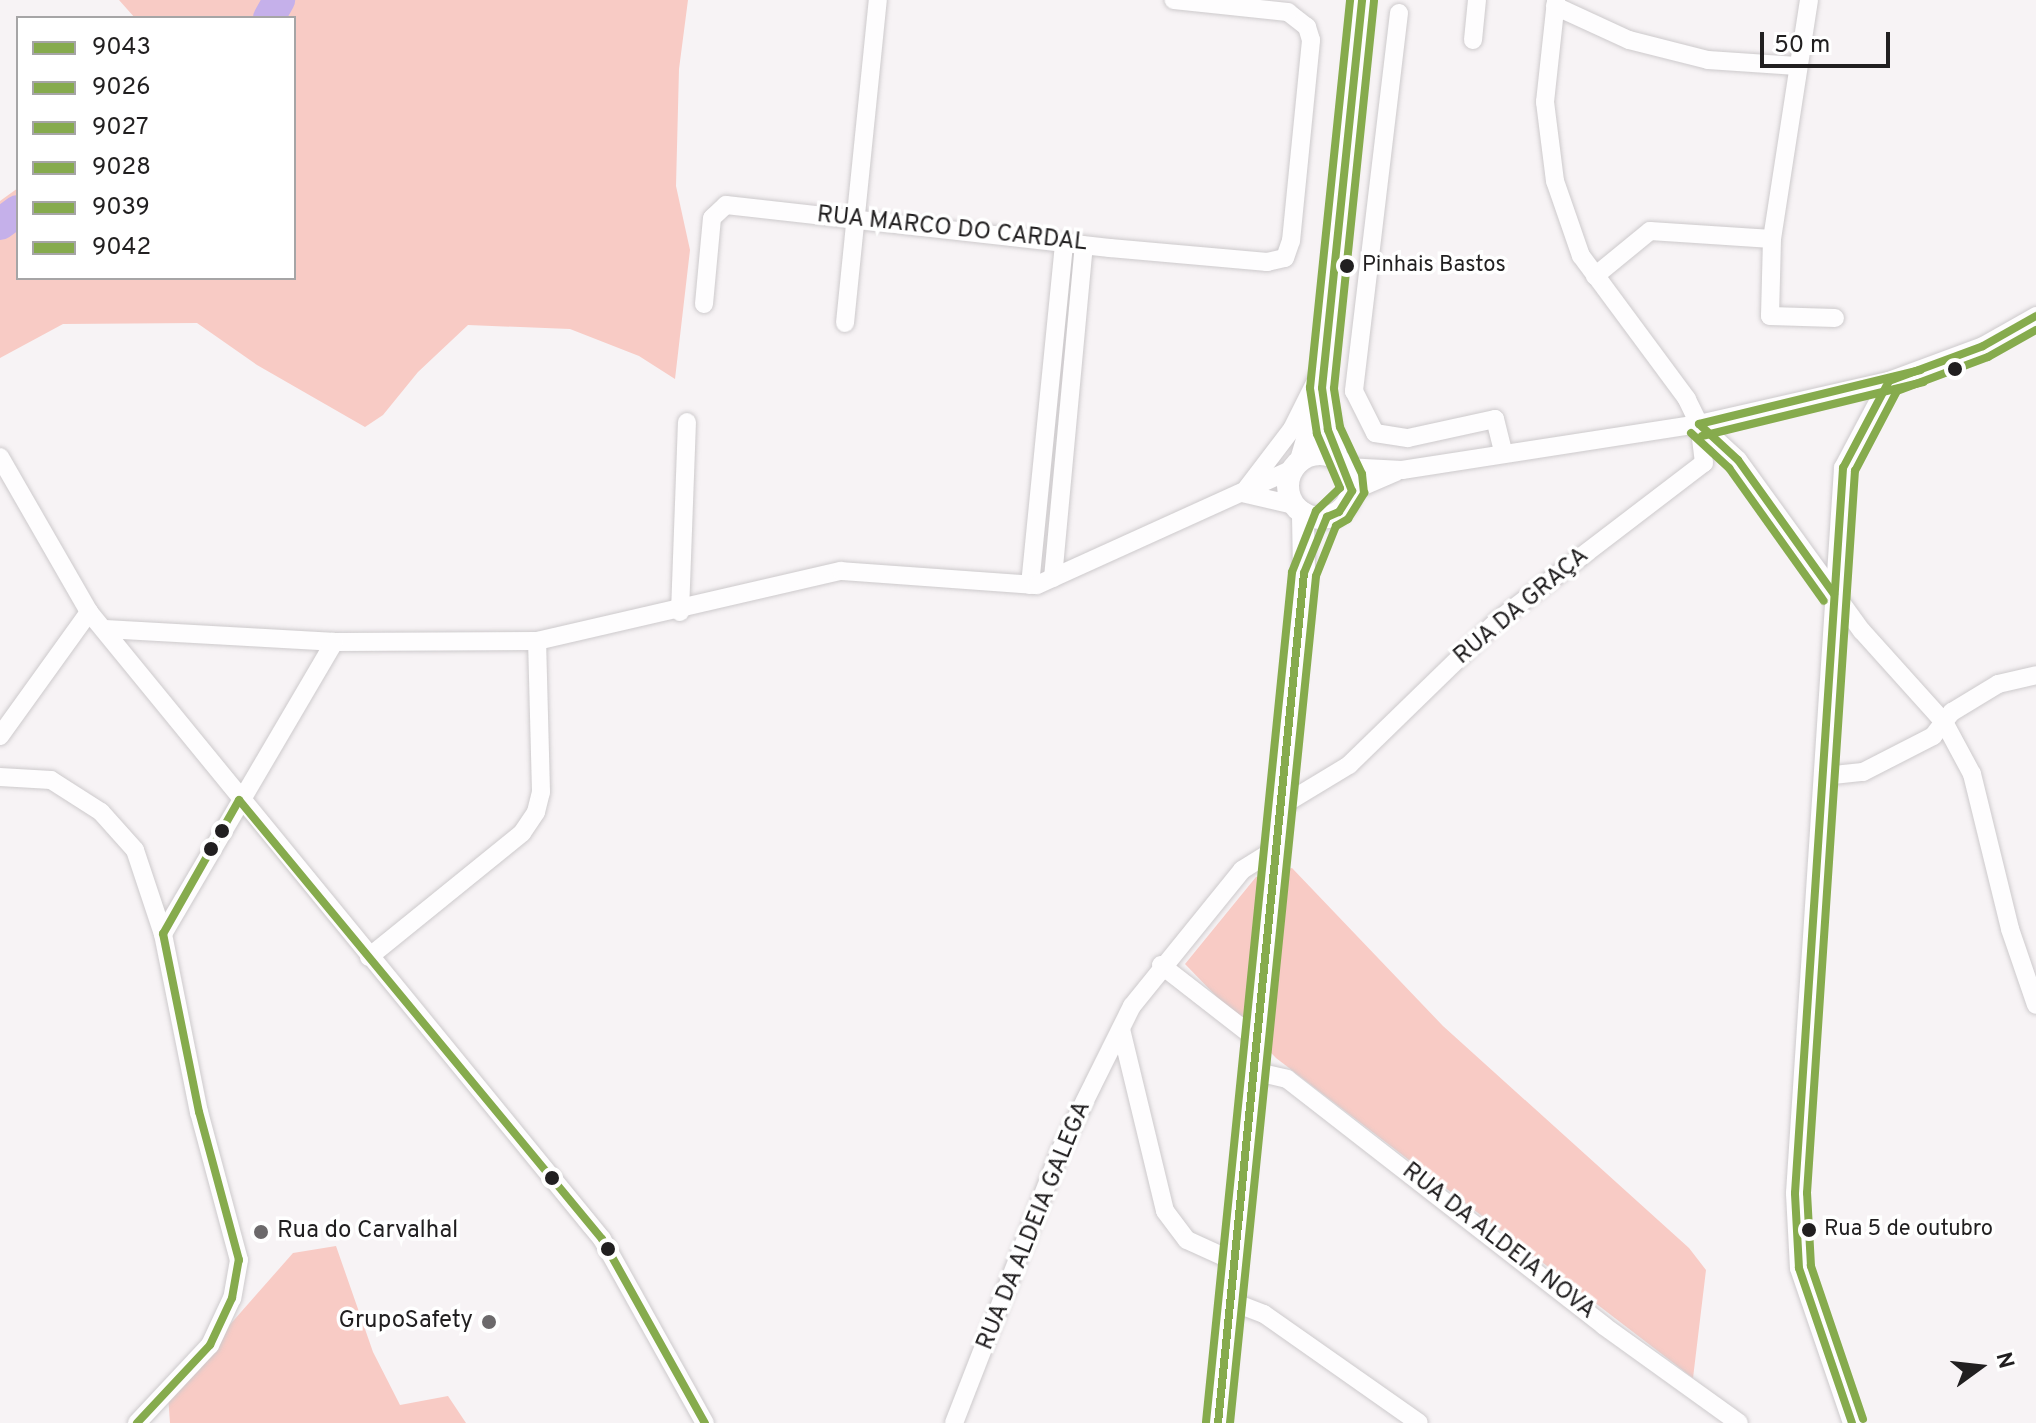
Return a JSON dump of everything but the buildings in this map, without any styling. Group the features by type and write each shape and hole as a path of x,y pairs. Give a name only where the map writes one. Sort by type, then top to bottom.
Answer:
{"main road":[{"path":"1218,1423 1304,573 1298,509 1289,493 1322,388 1362,0"},
{"path":"1304,573 1327,517 1347,503 1352,491 1322,388"},
{"path":"1297,464 1325,454 1342,463"},
{"path":"1298,509 1327,517"}],"street":[{"path":"845,323 878,0"},
{"name":"RUA MARCO DO CARDAL","path":"704,304 712,218 718,208 1267,262 1285,258 1291,241 1310,55 1307,27 1288,12 1174,0"},
{"path":"1473,40 1477,0"},
{"path":"1809,0 1772,239 1770,316 1835,318"},
{"path":"1797,66 1695,57 1629,40 1555,3 1545,102 1555,181 1581,256 1699,424 1738,460 1834,594 1944,722 1972,774 2010,929 2036,1005"},
{"path":"1399,13 1354,391 1375,433 1408,438 1495,419 1504,454"},
{"path":"1595,276 1650,231 1772,239"},
{"path":"1030,585 1064,243"},
{"path":"1053,578 1084,245"},
{"path":"1352,491 1402,470 1699,424 1889,381 1983,346 2036,316"},
{"path":"1242,493 1292,429 1325,363"},
{"path":"1852,1423 1799,1268 1795,1193 1843,468 1889,381"},
{"path":"680,612 687,422"},
{"name":"RUA DA GRAÇA","path":"1278,808 1349,765 1497,621 1704,463 1699,424"},
{"path":"0,457 89,612 239,800 602,1239 705,1423"},
{"path":"1342,463 1402,470"},
{"path":"105,629 334,642 537,641 680,612 841,571 1030,585 1053,578 1242,493 1297,464"},
{"path":"1242,493 1298,509"},
{"path":"0,736 89,612"},
{"path":"369,957 522,833 536,812 541,792 537,641"},
{"path":"163,934 334,642"},
{"path":"1824,776 1863,772 1933,736 1944,722 1998,684 2036,675"},
{"path":"0,777 51,780 101,812 135,850 163,934 199,1112 239,1260 232,1298 210,1345 137,1423"},
{"name":"RUA DA ALDEIA GALEGA","path":"954,1423 1060,1151 1121,1029 1161,965 1242,870 1274,850"},
{"path":"1161,965 1256,1039"},
{"path":"1121,1029 1165,1211 1187,1240 1233,1261"},
{"name":"RUA DA ALDEIA NOVA","path":"1253,1071 1287,1079 1604,1326 1739,1423"},
{"path":"1230,1301 1264,1314 1419,1423"}],"shaded area":[{"path":"119,0 688,0 679,69 676,186 690,250 675,379 639,356 570,329 468,325 418,372 383,415 365,427 257,365 197,323 63,324 0,358 0,201 16,189 16,280 296,280 296,16 133,16"},
{"path":"1292,868 1443,1026 1689,1248 1706,1270 1693,1378 1276,1058 1185,964 1256,877"},
{"path":"336,1246 373,1352 400,1405 448,1396 466,1423 170,1423 168,1395 293,1253"}],"waterway":[{"path":"270,16 279,0"},
{"path":"0,224 16,212"}],"transit line":[{"name":"9028","path":"1206,1422 1292,572 1316,511 1340,488 1317,434 1310,388 1350,0"},
{"name":"9026","path":"1218,1423 1304,573 1327,517 1339,512 1352,491 1328,430 1322,388 1362,0"},
{"name":"9027","path":"1230,1423 1316,576 1336,526 1348,519 1364,493 1362,474 1340,427 1334,388 1374,1"},
{"name":"9039","path":"1852,1423 1799,1268 1795,1193 1843,468 1889,381 1983,346 2036,316"},
{"name":"9042","path":"1863,1419 1811,1266 1807,1193 1855,471 1897,391 1988,357 2036,330"},
{"name":"9039","path":"1699,424 1920,370"},
{"name":"9042","path":"1702,436 1923,382"},
{"name":"9039","path":"1699,424 1738,460 1834,594"},
{"name":"9042","path":"1691,433 1729,468 1824,601"},
{"name":"9043","path":"239,800 602,1239 705,1423"},
{"name":"9043","path":"137,1423 210,1345 232,1298 239,1260 199,1112 163,934 239,800"}],"place":[{"name":"Pinhais Bastos","path":"1347,266"},
{"name":"Rua 5 de outubro","path":"1809,1230"},
{"name":"Rua do Carvalhal","path":"261,1232"},
{"name":"GrupoSafety","path":"489,1322"}]}
